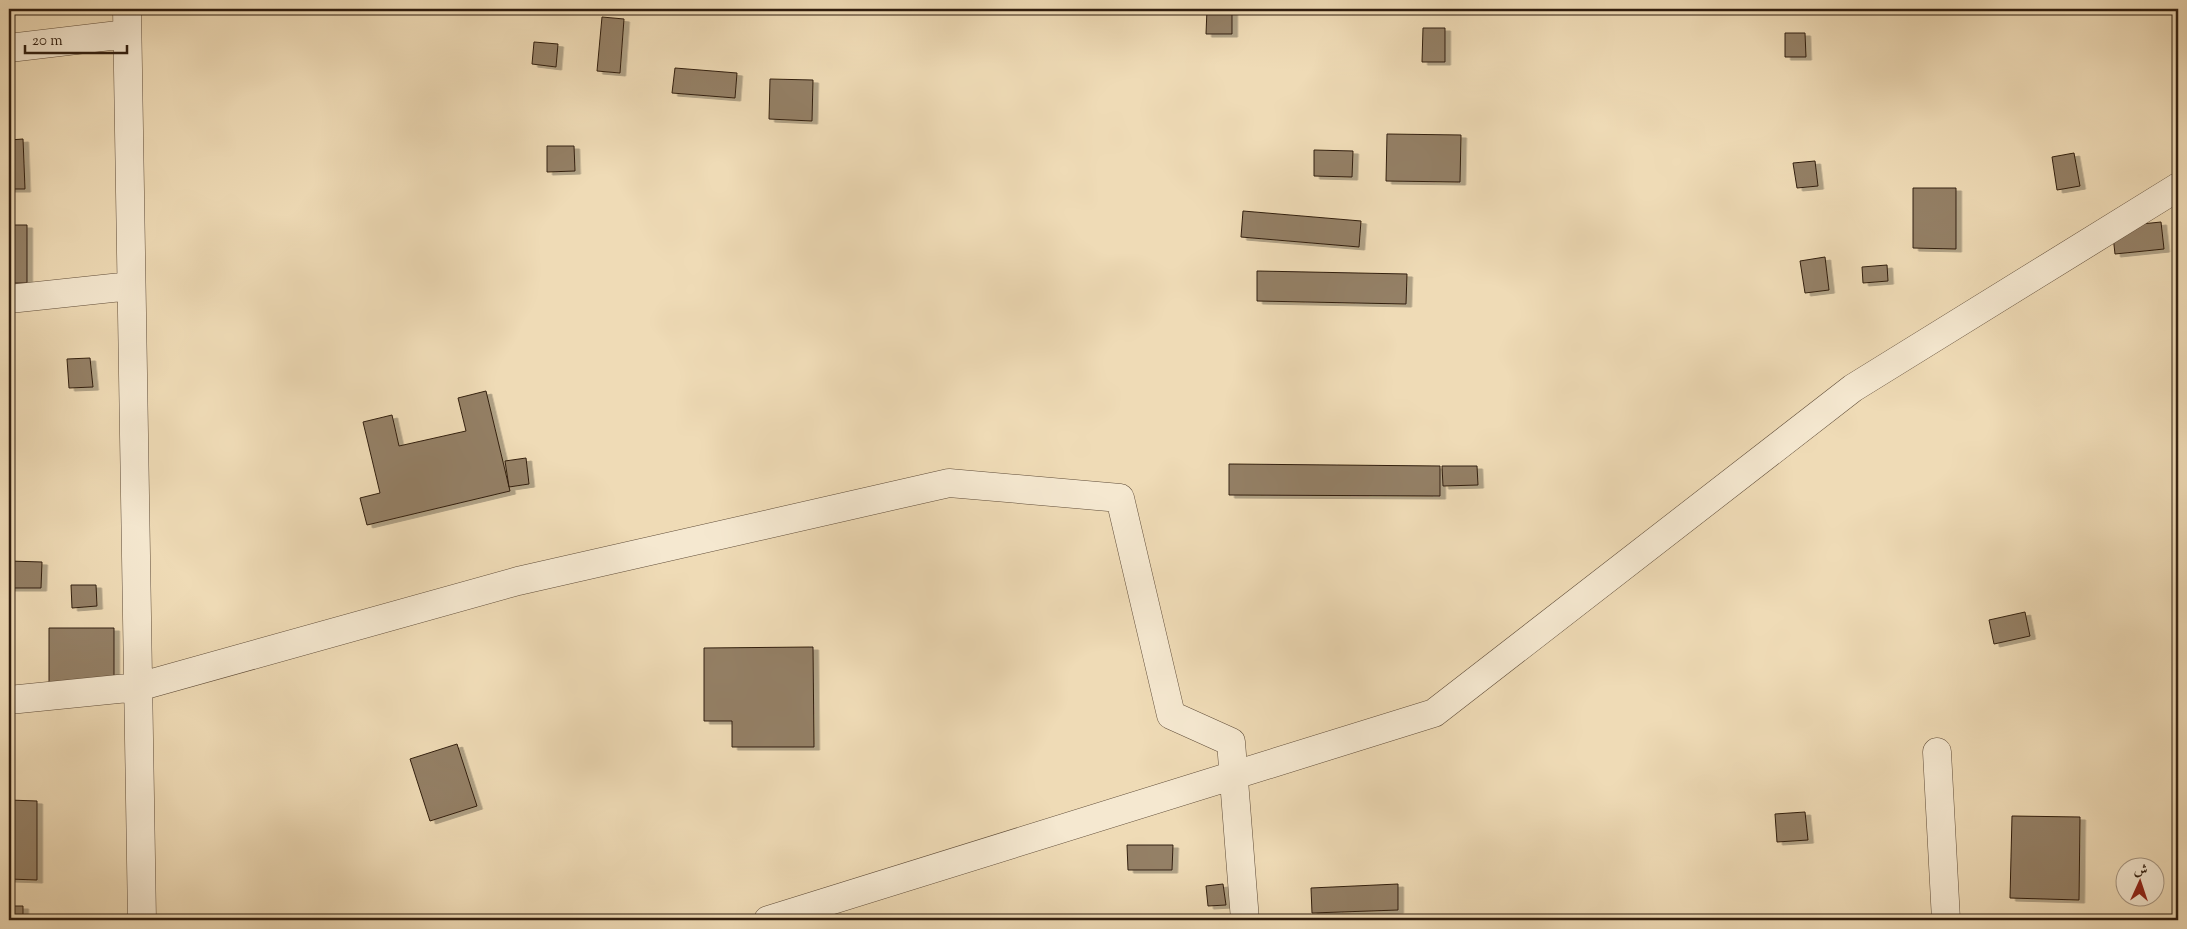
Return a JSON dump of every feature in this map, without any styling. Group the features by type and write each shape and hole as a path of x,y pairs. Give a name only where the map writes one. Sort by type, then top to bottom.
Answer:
{"street":[{"path":"9,48 127,21 142,920"},
{"path":"768,920 1434,713 1853,388 2178,187"},
{"path":"9,299 131,286"},
{"path":"9,700 138,687 518,580 949,483 1120,498 1171,715 1231,742 1232,776 1245,920"},
{"path":"1937,752 1946,920"}],"building":[{"path":"1207,9 1232,9 1232,34 1206,34"},
{"path":"602,17 624,19 620,73 597,71"},
{"path":"1423,28 1445,28 1445,62 1422,62"},
{"path":"1785,33 1805,33 1806,57 1785,57"},
{"path":"534,42 558,44 556,67 532,64"},
{"path":"675,68 737,73 735,98 672,93"},
{"path":"770,79 813,80 812,121 769,119"},
{"path":"1387,134 1461,135 1460,182 1386,181"},
{"path":"23,139 25,189 9,189 9,140"},
{"path":"547,146 574,146 575,171 547,172"},
{"path":"1314,150 1353,151 1352,177 1314,176"},
{"path":"2074,153 2080,186 2057,190 2052,157"},
{"path":"1815,161 1818,186 1797,188 1793,163"},
{"path":"1913,188 1956,188 1956,249 1913,248"},
{"path":"1243,211 1361,221 1359,247 1241,237"},
{"path":"2161,222 2164,249 2115,254 2112,227"},
{"path":"9,225 27,225 27,283 9,283"},
{"path":"1825,257 1829,290 1805,293 1800,261"},
{"path":"1887,265 1888,281 1863,283 1862,267"},
{"path":"1257,271 1407,274 1406,304 1257,301"},
{"path":"90,358 93,387 69,388 67,359"},
{"path":"486,391 510,491 367,525 360,498 380,493 363,422 392,415 399,446 466,431 458,398"},
{"path":"526,458 529,484 509,487 505,461"},
{"path":"1229,464 1440,466 1440,496 1229,495"},
{"path":"1442,466 1477,466 1478,485 1443,486"},
{"path":"9,561 42,562 41,588 9,588"},
{"path":"71,585 96,585 97,606 72,608"},
{"path":"2025,612 2030,636 1994,644 1989,620"},
{"path":"49,628 114,628 114,692 49,691"},
{"path":"813,647 814,747 732,747 732,721 704,721 704,648"},
{"path":"457,744 477,806 430,821 410,759"},
{"path":"9,800 37,801 37,880 9,879"},
{"path":"1805,812 1808,840 1777,842 1775,814"},
{"path":"2012,816 2080,817 2079,900 2010,898"},
{"path":"1127,845 1173,845 1172,870 1128,870"},
{"path":"1223,884 1226,905 1208,906 1206,886"},
{"path":"1398,884 1398,910 1312,913 1311,888"},
{"path":"9,906 23,906 23,920 9,920"}]}
